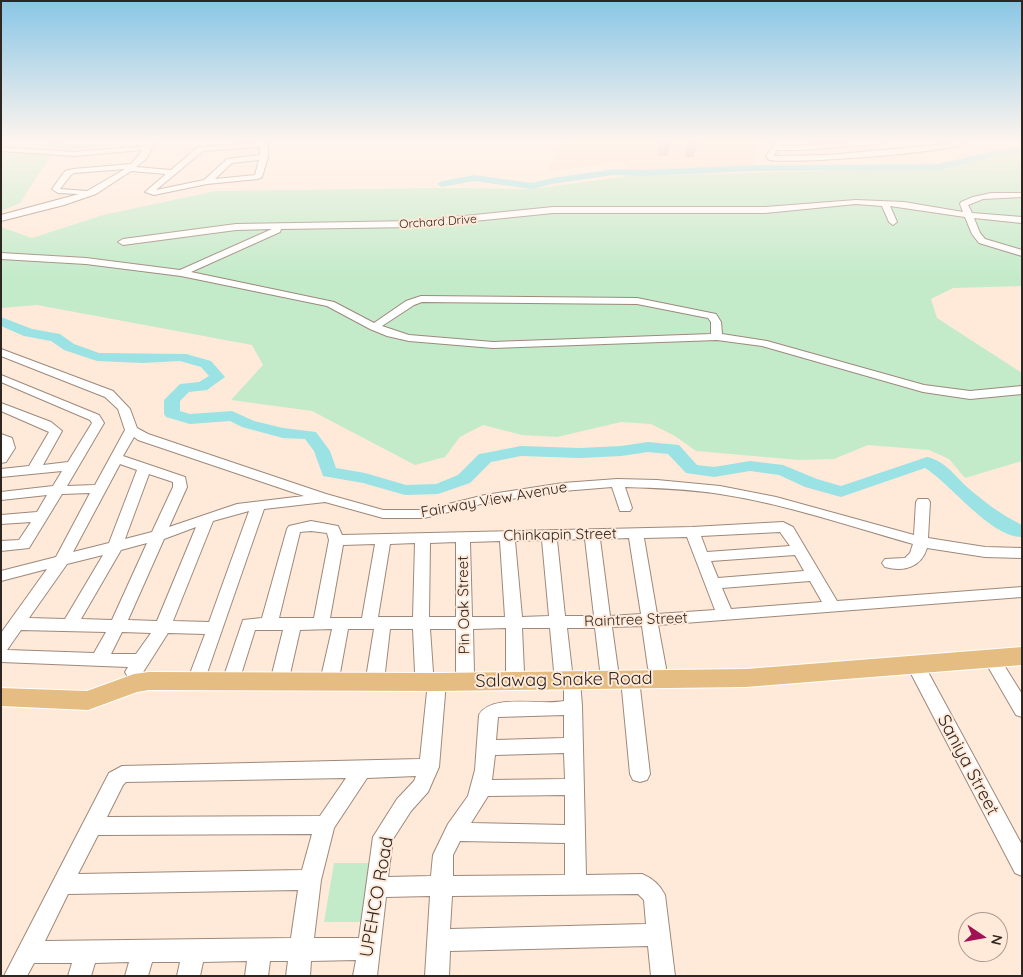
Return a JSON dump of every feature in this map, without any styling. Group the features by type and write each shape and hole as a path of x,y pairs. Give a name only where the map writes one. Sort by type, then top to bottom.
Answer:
{"main road":[{"name":"Salawag Snake Road","path":"1,697 88,701 134,683 148,681 567,675 746,678 1022,656"},
{"name":"Salawag Snake Road","path":"1,687 107,692"}],"street":[{"path":"57,188 56,189 62,191 93,192"},
{"path":"1,218 61,203 93,192 100,188"},
{"path":"154,188 149,192 154,193"},
{"path":"144,195 180,188"},
{"path":"1022,195 1003,195 967,201 964,204 976,234 982,241 1022,253"},
{"name":"Orchard Drive","path":"123,242 236,227 283,228 415,224 554,210 765,210 842,203 885,203 917,206 967,215 1022,220"},
{"path":"885,203 894,222"},
{"path":"181,273 283,228"},
{"path":"1,256 86,261 181,273 330,304 374,327 408,338 493,345 717,337 763,343 923,388 970,395 1022,390"},
{"path":"374,327 410,303 421,299 637,301 712,316 716,322 717,337"},
{"path":"1,352 109,394 120,401 125,408 131,430 143,437 325,498"},
{"path":"1,373 25,362"},
{"path":"1,378 94,418 98,423 24,545 1,546"},
{"path":"1,407 47,425 56,431 33,470"},
{"path":"1,646 61,561 131,430"},
{"path":"1,438 8,441 9,448 1,459"},
{"path":"99,660 160,535 180,487 180,480 115,458"},
{"path":"1,473 71,466"},
{"path":"70,625 115,547 145,467"},
{"path":"618,483 625,508"},
{"name":"Fairway View Avenue","path":"2,576 160,535 237,508 325,498 383,514 424,514 485,498 563,487 618,483 657,484 720,490 776,501 921,542 985,552 1022,553"},
{"path":"1,496 58,490 98,489"},
{"path":"890,563 912,562 917,558 921,542 923,502"},
{"path":"200,671 258,505"},
{"path":"1,520 42,516"},
{"path":"1,656 99,660 138,666 162,627 207,519"},
{"path":"269,624 294,529 311,526 333,529 336,540 320,624"},
{"name":"Chinkapin Street","path":"336,540 636,534 783,527 788,530 800,550"},
{"path":"692,532 725,615"},
{"path":"592,534 603,622 620,675 640,774"},
{"path":"636,534 657,668"},
{"path":"507,536 514,623 515,672"},
{"path":"549,536 557,622 573,706 576,884"},
{"name":"Pin Oak Street","path":"463,537 465,673"},
{"name":"UPEHCO Road","path":"364,976 383,837 404,805 421,786 429,767 430,677 422,623 423,538"},
{"path":"376,672 376,624 383,539"},
{"path":"702,557 800,550 832,606"},
{"path":"713,584 814,575"},
{"name":"Raintree Street","path":"234,673 249,624 603,622 725,615 1022,592"},
{"path":"17,624 215,628"},
{"path":"281,674 292,624"},
{"path":"331,674 341,624"},
{"path":"991,658 1022,710"},
{"name":"Saniya Street","path":"915,664 1022,866"},
{"path":"436,976 443,855 454,832 477,799 485,770 488,715 494,710 560,709 573,706"},
{"path":"486,748 574,745"},
{"path":"15,976 116,779 122,774 429,767"},
{"path":"298,976 310,880 325,825 362,770"},
{"path":"480,788 574,787"},
{"path":"92,826 325,825"},
{"path":"454,832 575,834"},
{"path":"62,884 310,880"},
{"path":"376,887 642,884 654,895 663,976"},
{"path":"438,940 658,935"},
{"path":"27,952 367,949"},
{"path":"188,976 195,950"},
{"path":"256,976 261,950"},
{"path":"79,976 88,951"},
{"path":"136,976 144,951"}],"green space":[{"path":"1,188 30,188 20,203 1,211"},
{"path":"442,188 1022,188 1022,286 953,288 931,299 937,318 1022,373 1022,461 965,478 949,459 929,450 868,445 834,459 799,460 696,451 675,436 651,424 621,422 557,437 522,435 483,425 460,437 445,457 415,465 312,411 231,400 263,365 252,345 37,305 1,308 1,227 32,238 103,215 216,191"},
{"path":"334,863 373,863 366,922 324,922"}],"waterway":[{"path":"1,321 29,333 55,337 69,347 97,357 142,359 181,357 206,364 218,377 202,387 185,387 172,400 172,414 190,419 232,416 248,424 283,433 310,435 322,451 329,472 365,478 405,490 438,489 464,479 485,458 521,451 580,453 621,451 648,447 673,449 692,469 714,472 750,466 783,470 811,483 841,492 927,462 945,473 959,489 990,515 1018,531 1022,531"}]}
